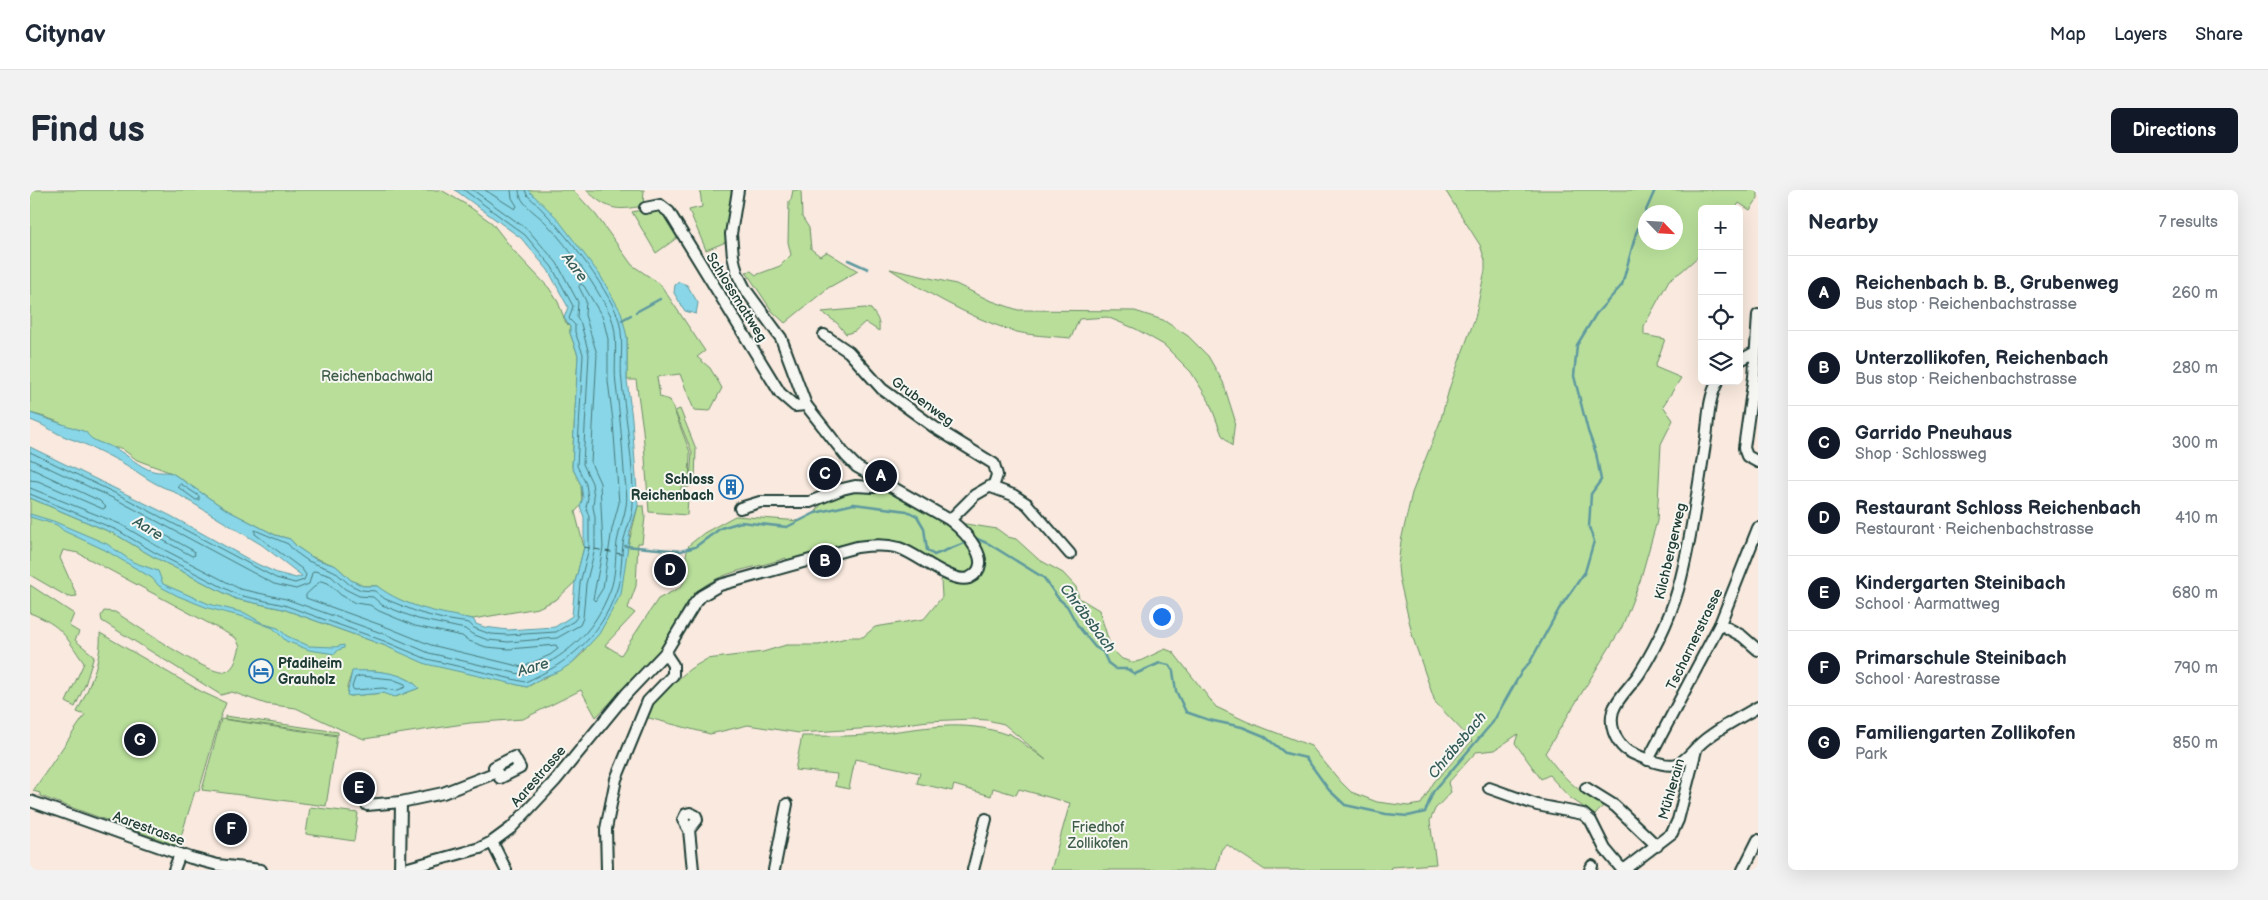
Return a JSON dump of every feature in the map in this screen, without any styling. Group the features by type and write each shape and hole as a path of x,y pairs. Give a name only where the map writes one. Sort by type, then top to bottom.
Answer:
{"street":[{"path":"738,190 731,234 735,264 746,289 781,338 806,405 852,464 950,520 975,495 991,487 1013,495 1027,504 1070,554"},
{"name":"Schlossmattweg","path":"645,208 662,205 670,212 780,393 795,406 806,405"},
{"path":"1758,315 1752,396 1744,448 1747,456 1758,462"},
{"name":"Grubenweg","path":"824,335 849,352 876,384 888,394 947,436 991,461 996,468 997,475 991,487"},
{"path":"1743,359 1755,352"},
{"name":"Kilchbergerweg","path":"1697,749 1682,762 1668,766 1631,752 1618,740 1612,727 1613,711 1637,677 1654,648 1678,592 1688,548 1710,402 1716,385"},
{"path":"740,508 760,502 810,502 847,488 874,487 884,483"},
{"name":"Aarestrasse","path":"400,870 445,859 492,842 511,828 567,766 602,722 665,653 701,596 720,585 857,547 876,544 906,551 961,580 969,578 975,574 980,563 979,555 961,530 950,520"},
{"name":"Tscharnerstrasse","path":"1648,760 1720,624 1758,528"},
{"path":"1720,624 1742,636 1758,650"},
{"path":"607,870 606,829 616,779 648,700 673,675 673,665 665,653"},
{"name":"Mühlerain","path":"1489,788 1537,805 1583,814 1591,820 1605,849 1623,869 1627,868 1668,838 1676,827 1697,749 1707,738 1758,707"},
{"path":"367,805 401,802 443,793 496,772"},
{"path":"1586,788 1615,806 1657,846"},
{"name":"Aarestrasse","path":"30,801 218,866 261,870"},
{"path":"400,870 401,802"},
{"path":"774,870 787,804"},
{"path":"973,870 986,819"},
{"path":"689,830 693,870"},
{"path":"1743,870 1758,840"},
{"path":"492,842 506,870"},
{"path":"174,870 180,854"}],"green space":[{"name":"Reichenbachwald","path":"30,190 441,190 467,205 492,223 513,250 549,288 558,302 566,323 570,327 570,333 578,355 572,467 581,485 582,504 575,512 584,547 575,582 557,599 538,608 473,619 444,615 422,609 387,595 377,586 363,586 351,580 336,566 310,556 297,547 290,539 275,535 227,510 172,473 137,460 121,448 106,446 60,423 30,413"},
{"path":"528,190 573,190 596,215 632,265 660,284 705,351 697,357 710,368 722,388 710,411 694,410 680,374 657,377 660,397 670,400 690,452 689,487 681,487 681,495 688,496 687,515 649,512 643,430 636,380 627,380 627,337"},
{"path":"586,190 644,190 643,206 612,207 600,202"},
{"path":"700,190 734,190 726,242 706,250 689,210 702,207"},
{"path":"793,190 801,190 802,217 809,228 811,249 820,256 827,252 858,271 828,288 785,323 772,311 746,272 751,271 756,275 780,266 791,255 788,242 789,201 791,200"},
{"name":"Friedhof Zollikofen","path":"1445,190 1758,190 1758,198 1750,210 1739,203 1738,205 1698,205 1698,257 1669,280 1644,326 1644,335 1665,339 1655,367 1681,378 1663,406 1673,420 1661,444 1657,521 1640,581 1622,627 1545,753 1571,783 1604,805 1595,815 1569,797 1549,775 1541,779 1515,743 1518,734 1495,750 1476,752 1448,783 1451,792 1435,809 1430,821 1436,864 1391,867 1390,870 1265,870 1226,844 1221,850 1216,870 1051,870 1070,803 1019,789 1016,795 993,788 991,796 954,785 952,791 917,783 920,773 855,759 849,789 835,786 837,774 795,770 802,736 866,735 942,726 975,727 1008,735 1009,733 1046,760 1004,724 972,719 928,721 874,728 799,733 748,725 710,734 645,717 656,698 690,669 707,659 763,652 786,645 819,645 850,637 863,637 875,627 924,619 942,597 941,580 947,569 916,551 896,543 869,540 855,542 787,561 786,558 737,571 709,583 699,590 686,605 662,647 596,717 581,690 523,719 470,723 364,739 296,708 266,704 232,692 221,695 102,621 101,616 104,611 115,612 187,658 216,671 225,672 232,668 240,647 236,638 78,553 63,550 60,558 77,596 68,597 30,575 30,498 115,534 152,556 236,599 283,609 383,645 464,671 527,687 572,663 584,652 628,546 638,506 644,506 645,517 642,543 638,543 636,586 628,608 635,613 605,645 621,655 658,599 681,587 686,578 686,555 689,545 704,533 735,516 800,521 815,513 821,504 855,489 884,490 941,520 997,529 1008,537 1016,539 1038,559 1063,573 1076,587 1079,598 1099,610 1111,648 1122,659 1133,662 1140,661 1165,649 1173,652 1216,707 1248,722 1311,746 1351,792 1377,802 1408,806 1421,804 1434,782 1472,741 1435,702 1413,638 1398,566 1401,541 1412,493 1440,422 1450,386 1475,318 1485,270 1485,260 1480,245","holes":["374,671 392,674 410,681 419,688 395,697 383,693 350,696 347,687 352,672"]},
{"path":"659,206 681,235 656,253 632,212"},
{"path":"890,269 956,284 989,300 1018,310 1135,311 1163,320 1188,336 1208,356 1223,382 1235,420 1232,446 1222,435 1209,401 1191,372 1164,345 1136,329 1107,317 1079,319 1071,338 1017,332 963,311"},
{"path":"871,309 876,317 879,331 865,322 855,331 846,334 837,323 822,312"},
{"path":"680,409 696,449 695,481 690,481 692,452 675,411"},
{"path":"30,585 74,614 69,626 79,632 75,640 94,656 85,685 75,707 66,702 84,663 57,627 30,613"},
{"path":"100,633 202,692 226,703 199,791 195,791 178,846 40,796 40,793 33,791 85,715 77,712 97,664"},
{"path":"225,716 338,732 338,735 225,719"},
{"path":"221,719 337,736 326,806 202,790"},
{"path":"310,807 358,813 354,841 306,834"}],"water":[{"name":"Aare","path":"455,190 528,190 556,217 600,275 621,312 627,337 627,380 632,419 638,506 630,532 621,594 599,634 572,663 527,687 426,664 383,645 283,609 236,599 152,556 115,534 30,498 30,447 171,516 257,564 277,573 296,578 302,576 262,545 171,490 158,485 127,465 101,452 30,420 30,413 86,432 95,441 116,449 138,464 155,472 172,473 227,510 275,535 290,539 297,547 315,559 336,566 351,580 363,586 377,586 411,604 473,619 476,624 484,627 508,630 555,627 572,616 575,582 584,547 584,517 580,506 583,498 581,485 572,467 578,355 570,333 570,327 564,318 568,307 548,270 521,238"},
{"path":"679,282 687,285 698,303 696,314 685,311 674,293 675,285"},
{"path":"30,514 53,521 107,544 133,562 158,571 163,584 209,604 245,613 264,624 278,628 287,636 309,646 335,647 344,645 344,648 338,650 335,654 309,650 286,641 273,628 244,617 208,608 178,596 159,586 152,578 105,550 64,531 57,525 30,517"},
{"path":"352,671 378,671 397,675 413,682 419,688 395,697 383,693 350,696 347,695"}],"waterway":[{"name":"Chräbsbach","path":"972,539 975,538 989,544 1044,578 1058,598 1067,606 1078,626 1095,647 1103,652 1108,663 1116,669 1127,669 1135,674 1160,663 1169,665 1173,671 1176,691 1186,712 1209,720 1242,727 1264,736 1285,753 1306,758 1329,790 1345,805 1386,814 1408,816 1425,812 1433,792 1493,722 1522,671 1530,662 1559,609 1585,572 1594,541 1589,527 1591,494 1601,480 1596,453 1588,431 1574,376 1577,345 1596,314 1622,285 1636,233 1655,190"},
{"path":"848,260 868,269"},
{"path":"636,312 660,299"},
{"path":"622,320 631,315"},
{"name":"Chräbsbach","path":"625,546 681,551 695,547 721,528 741,522 787,527 815,513 854,504 907,511 917,516 924,528 927,550 934,555 967,542"}],"ferry route":[{"path":"584,547 626,555"}],"place":[{"name":"Garrido Pneuhaus","path":"825,474"},
{"name":"Reichenbach b. B., Grubenweg","path":"881,476"},
{"name":"Schloss Reichenbach","path":"731,487"},
{"name":"Unterzollikofen, Reichenbach","path":"825,561"},
{"name":"Restaurant Schloss Reichenbach","path":"670,570"},
{"name":"Pfadiheim Grauholz","path":"261,671"},
{"name":"Familiengarten Zollikofen","path":"140,740"},
{"name":"Kindergarten Steinibach","path":"359,788"},
{"name":"Primarschule Steinibach","path":"231,829"}]}
